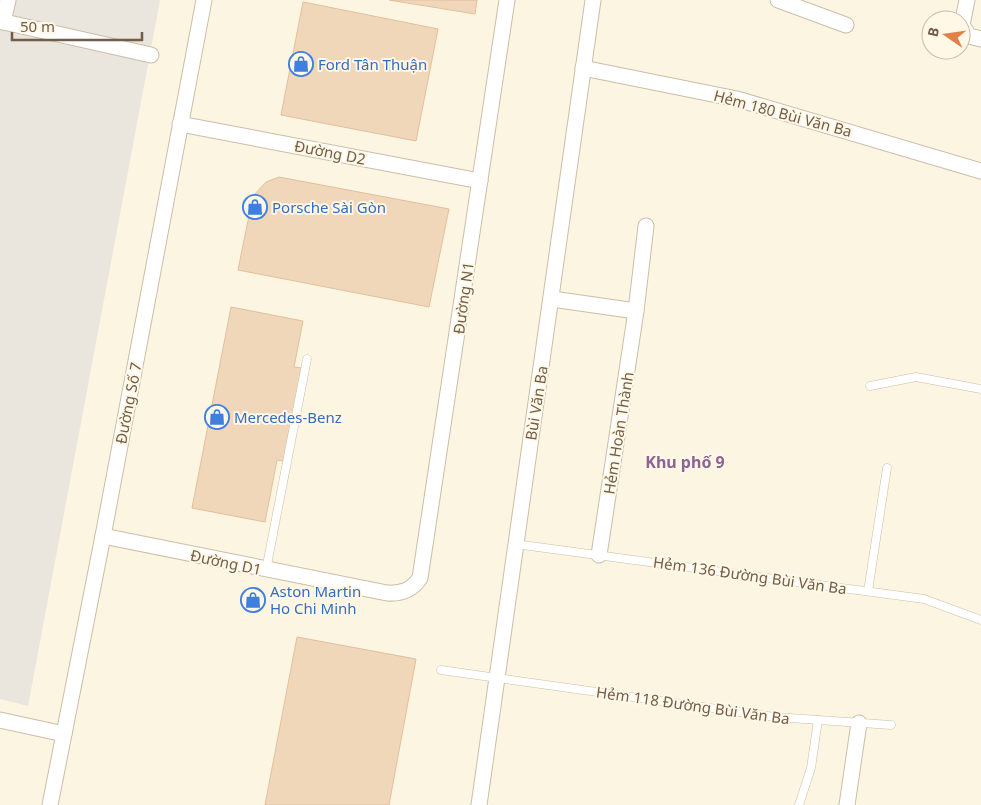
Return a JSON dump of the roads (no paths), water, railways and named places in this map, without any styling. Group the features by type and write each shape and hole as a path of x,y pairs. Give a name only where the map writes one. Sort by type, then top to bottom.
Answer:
{"street":[{"path":"8,0 2,22 150,55"},
{"name":"Đường Số 7","path":"50,805 103,536 204,0"},
{"name":"Đường N1","path":"408,590 417,583 423,572 507,0"},
{"name":"Bùi Văn Ba","path":"479,805 593,0"},
{"path":"778,0 846,25"},
{"path":"967,0 962,25 969,36 981,39"},
{"name":"Hẻm 180 Bùi Văn Ba","path":"583,68 737,98 981,170"},
{"name":"Đường D2","path":"180,124 480,181"},
{"name":"Hẻm Hoàn Thành","path":"599,556 636,311 646,226"},
{"path":"552,299 636,311"},
{"name":"Đường D1","path":"103,536 387,594 408,590"},
{"path":"0,720 64,734"},
{"path":"847,805 859,723"}],"lane":[{"path":"266,570 307,359"},
{"path":"870,386 916,377 981,389"},
{"path":"868,591 888,468"},
{"name":"Hẻm 136 Đường Bùi Văn Ba","path":"515,544 924,598 981,620"},
{"name":"Hẻm 118 Đường Bùi Văn Ba","path":"441,670 775,717 890,725"},
{"path":"799,805 811,768 818,720"}],"place":[{"name":"Ford Tân Thuận","path":"301,64"},
{"name":"Porsche Sài Gòn","path":"255,207"},
{"name":"Mercedes-Benz","path":"217,417"},
{"name":"Aston Martin Ho Chi Minh","path":"253,600"}],"district":[{"name":"Khu phố 9","path":"685,462"}]}
